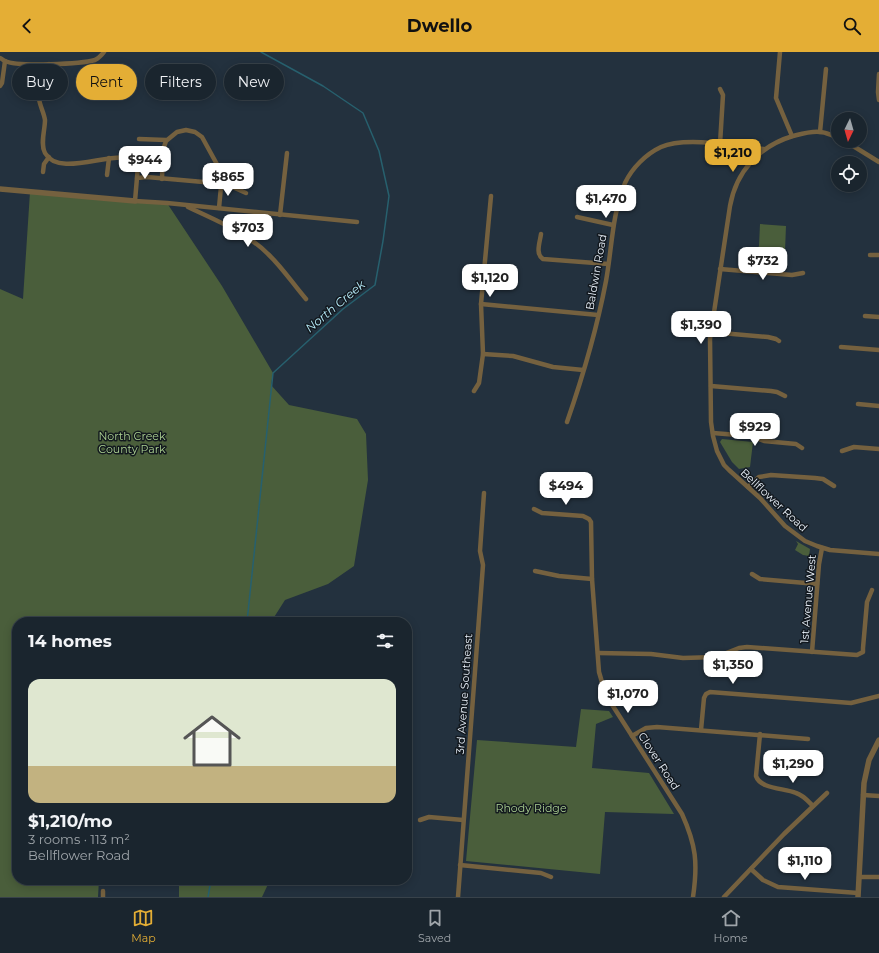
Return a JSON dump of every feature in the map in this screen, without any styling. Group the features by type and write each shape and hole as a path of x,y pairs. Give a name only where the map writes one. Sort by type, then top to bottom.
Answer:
{"street":[{"path":"0,58 4,61 49,64 89,61 101,57 104,52"},
{"path":"780,52 776,98 792,136"},
{"path":"0,86 2,83 4,61"},
{"path":"820,132 826,69"},
{"path":"879,74 879,100"},
{"path":"720,89 723,95 720,144"},
{"path":"39,100 45,118 43,147 45,154 50,159 60,163 69,164 108,158 125,158 137,162 138,166 135,201"},
{"path":"162,179 163,150 166,140 177,132 186,130 195,132 202,137 210,149 222,176 219,208"},
{"path":"764,149 771,144 802,133 820,132 831,135"},
{"path":"139,139 166,140"},
{"name":"Baldwin Road","path":"567,422 583,370 606,282 613,225 621,195 629,176 636,166 650,154 662,147 677,143 720,144 764,149"},
{"path":"856,148 879,162"},
{"name":"Bellflower Road","path":"764,149 748,166 735,186 730,206 710,332 710,386 713,433 717,451 724,465 792,532 805,541 822,548 835,551 879,554"},
{"path":"280,215 287,153"},
{"path":"107,175 108,158"},
{"path":"43,172 44,164 50,159"},
{"path":"137,178 221,184 238,188 246,193"},
{"path":"0,189 358,222"},
{"path":"474,391 479,383 483,354 481,304 491,196"},
{"path":"185,205 221,222 253,241 268,254 306,299"},
{"path":"577,217 613,225"},
{"path":"541,234 538,253 543,259 608,264"},
{"path":"870,255 879,255"},
{"path":"720,269 792,275 803,273"},
{"path":"481,304 598,315"},
{"path":"865,316 879,317"},
{"path":"710,332 768,337 779,341"},
{"path":"841,347 879,350"},
{"path":"483,354 513,356 553,367 583,370"},
{"path":"710,386 771,391 785,396"},
{"path":"858,404 879,406"},
{"path":"713,433 750,436 764,441 796,444 802,448"},
{"path":"842,451 854,448 879,449"},
{"path":"748,487 759,477 771,475 823,479 834,486"},
{"name":"3rd Avenue Southeast","path":"458,897 483,565 480,551 484,493"},
{"name":"Clover Road","path":"534,509 542,513 583,516 589,519 591,525 592,578 599,672 604,689 611,703 682,814 688,828 697,862 693,897"},
{"name":"1st Avenue West","path":"812,652 818,564 822,548"},
{"path":"535,571 559,576 592,578"},
{"path":"752,574 760,579 817,584"},
{"path":"598,653 650,654 683,658 716,656 739,648 747,647 857,655 863,652 864,648 867,602 872,590"},
{"path":"701,730 704,698 706,694 714,691 851,703 879,696"},
{"path":"632,736 646,728 651,727 760,734 808,739"},
{"path":"760,734 756,776 760,783 800,795 813,806"},
{"path":"751,869 763,880 778,887 858,895 864,783 867,765 879,740"},
{"path":"724,897 780,838 827,793"},
{"path":"863,795 879,796"},
{"path":"420,820 429,816 463,820"},
{"path":"460,865 541,873 551,877"},
{"path":"859,877 879,877"},
{"path":"103,890 103,897"}],"green space":[{"name":"North Creek County Park","path":"30,192 167,203 222,286 273,373 271,385 289,405 357,419 366,434 368,480 354,566 328,584 285,600 274,617 12,617 12,885 99,885 98,897 0,897 0,289 23,299"},
{"path":"760,224 786,226 785,251 757,249 759,246"},
{"path":"722,439 753,442 750,467 739,469 732,462 720,442"},
{"path":"796,541 810,549 809,556 803,555 795,550 798,544"},
{"name":"Rhody Ridge","path":"581,709 609,711 613,717 596,724 592,768 649,773 674,814 605,812 600,874 466,861 477,740 576,747"},
{"path":"179,885 268,885 262,897 179,897"}],"waterway":[{"name":"North Creek","path":"248,617 273,373 343,309 375,285 389,196 379,151 363,113 323,86 261,52"},
{"name":"North Creek","path":"208,897 210,885"}]}
